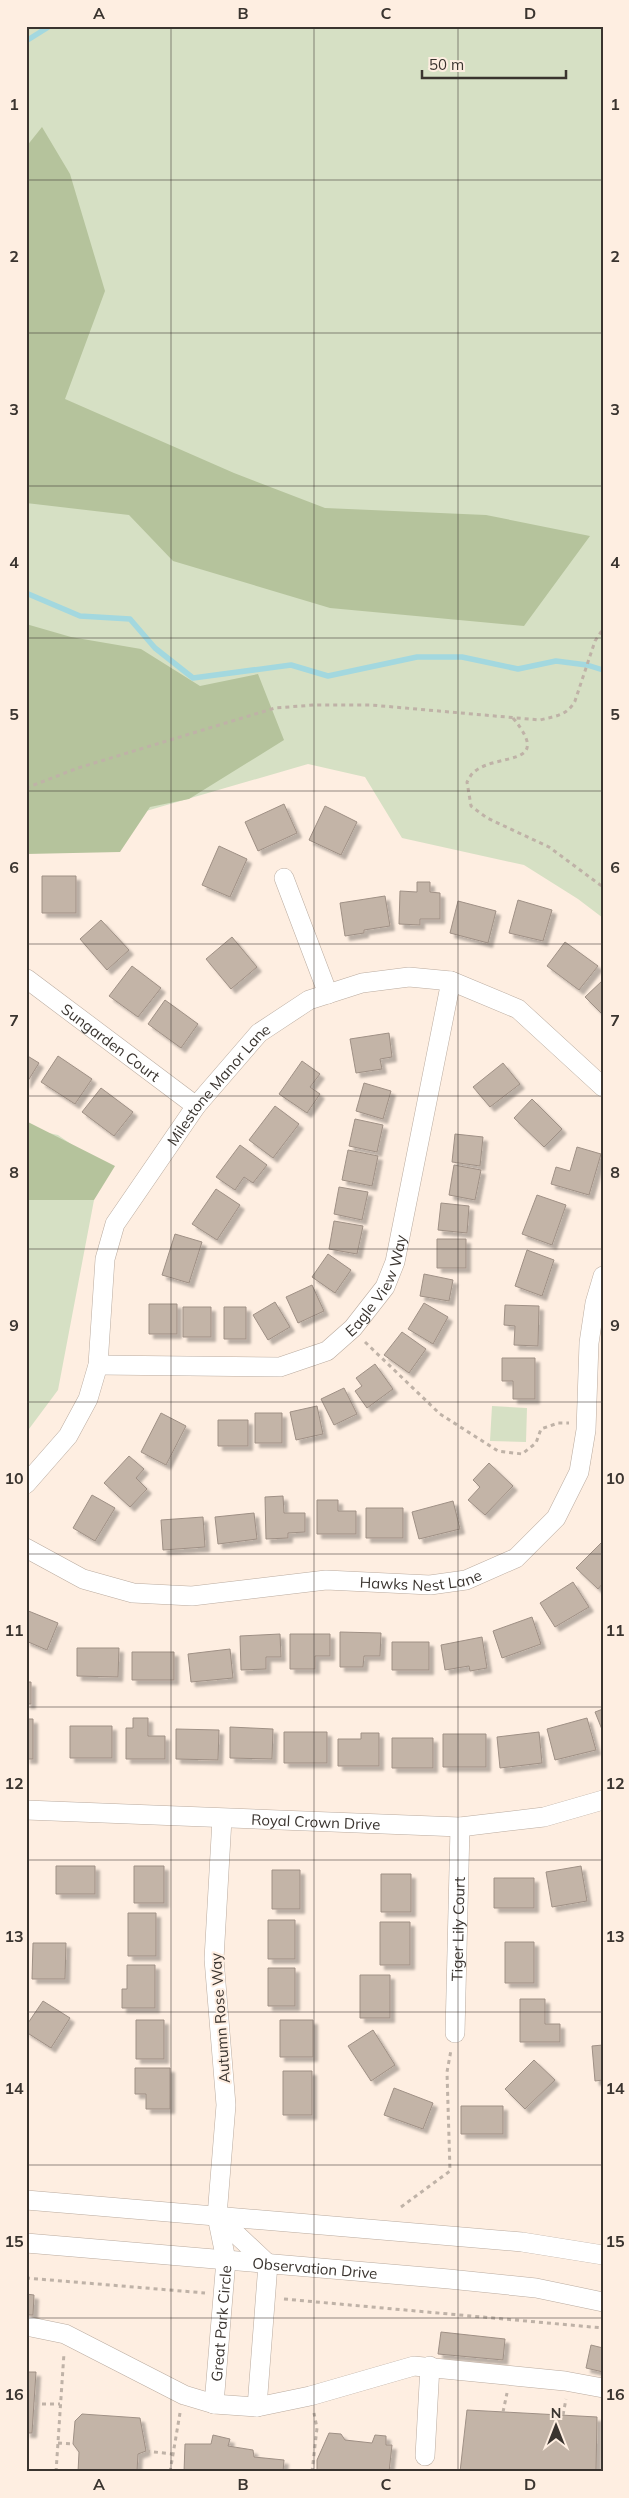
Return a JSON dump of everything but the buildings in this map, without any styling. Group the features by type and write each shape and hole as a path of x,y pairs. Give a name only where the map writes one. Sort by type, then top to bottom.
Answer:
{"street":[{"path":"284,878 328,994"},
{"name":"Milestone Manor Lane","path":"26,1484 68,1436 88,1399 98,1365 105,1259 115,1224 196,1106 259,1033 308,1000 362,983 409,977 452,981 518,1009 603,1087"},
{"name":"Sungarden Court","path":"27,979 196,1106"},
{"name":"Eagle View Way","path":"98,1365 280,1367 327,1351 353,1328 385,1287 395,1262 452,981"},
{"name":"Hawks Nest Lane","path":"26,1548 83,1579 133,1593 192,1596 326,1580 430,1585 466,1580 516,1558 556,1518 579,1472 594,1431 589,1343 595,1303 603,1276"},
{"name":"Royal Crown Drive","path":"26,1810 460,1827 544,1817 603,1800"},
{"name":"Autumn Rose Way","path":"217,2216 226,2105 214,1959 222,1819"},
{"name":"Tiger Lily Court","path":"455,2033 460,1827"},
{"path":"26,2200 522,2242 603,2255"},
{"path":"217,2216 268,2264 257,2407"},
{"name":"Great Park Circle","path":"214,2404 226,2260 217,2216"},
{"name":"Observation Drive","path":"26,2243 527,2287 603,2302"},
{"name":"Great Park Circle","path":"26,2326 65,2334 184,2395 214,2404 257,2407 310,2396 406,2368 430,2366 565,2381 603,2388"},
{"path":"425,2456 430,2366"}],"path":[{"path":"26,788 78,768 275,708 314,705 371,705 540,720 563,715 571,709 578,694 595,641 603,629"},
{"path":"512,717 523,730 527,742 526,750 521,757 489,764 474,772 466,782 471,806 487,818 549,847 603,888"},
{"path":"353,1328 440,1414 498,1451 522,1454 536,1443 541,1429 558,1423 571,1422 594,1431"},
{"path":"401,2207 450,2171 446,2072 455,2033"},
{"path":"26,2278 223,2294"},
{"path":"266,2298 603,2328"},
{"path":"56,2472 65,2334"},
{"path":"170,2472 184,2395"},
{"path":"310,2396 317,2428 315,2466 312,2472"},
{"path":"34,2404 60,2404"},
{"path":"58,2443 73,2444"},
{"path":"146,2450 172,2454"}],"green space":[{"path":"26,26 603,26 603,918 578,899 524,865 402,838 365,777 308,764 26,846"},
{"path":"42,127 70,174 105,291 65,399 234,473 325,508 486,515 590,536 524,626 330,608 173,561 129,515 26,503 26,147"},
{"path":"26,624 71,637 141,649 200,686 258,674 284,740 189,799 150,807 120,852 26,854"},
{"path":"26,1121 115,1166 94,1200 26,1200"},
{"path":"26,1128 58,1135 101,1165 78,1200 94,1200 58,1390 26,1433"},
{"path":"492,1406 527,1408 526,1442 490,1441"}],"waterway":[{"path":"26,41 50,26"},
{"path":"26,593 80,616 130,619 155,648 193,678 291,665 328,676 417,657 462,657 518,669 556,661 587,665 603,670"}]}
